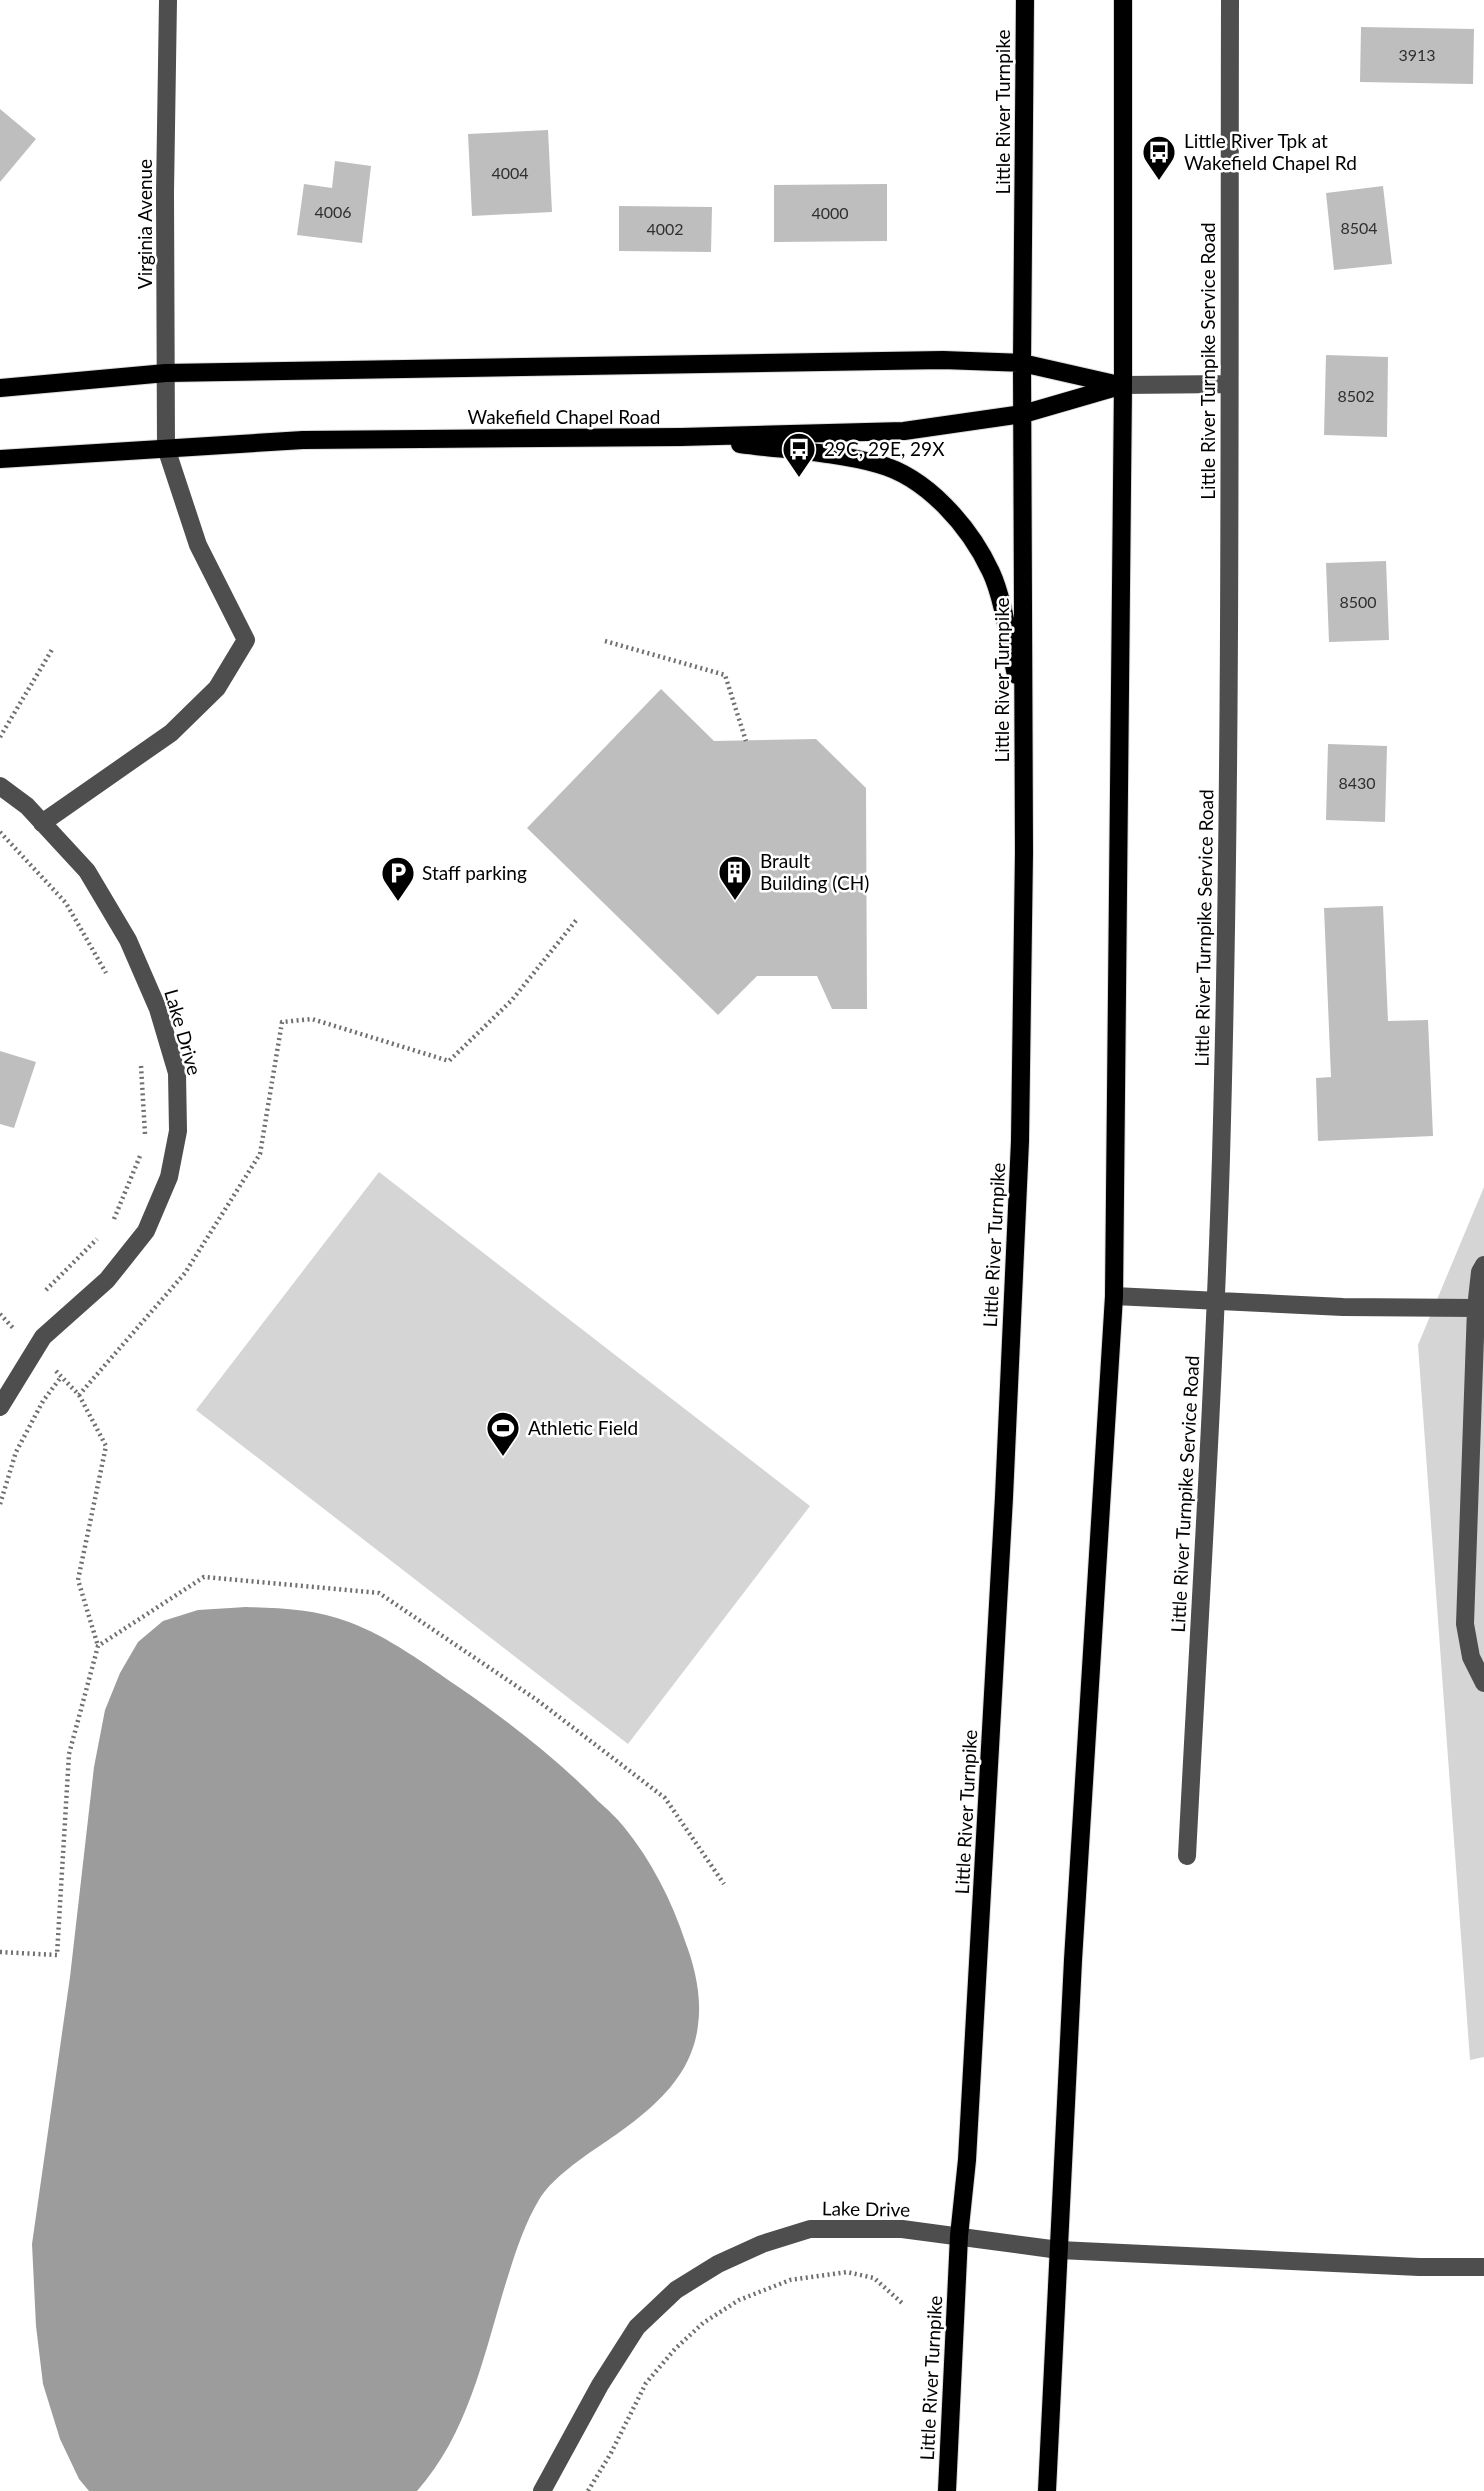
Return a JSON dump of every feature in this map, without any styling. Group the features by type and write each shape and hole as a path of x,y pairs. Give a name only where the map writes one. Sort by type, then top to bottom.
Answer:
{"main road":[{"name":"Little River Turnpike","path":"947,2491 958,2236 967,2160 1004,1497 1019,1155 1024,852 1022,363 1025,0"},
{"path":"1047,2491 1074,1947 1114,1296 1123,385 1123,0"},
{"name":"Wakefield Chapel Road","path":"0,388 166,373 943,360 1022,363 1123,385"},
{"name":"Wakefield Chapel Road","path":"0,459 303,440 681,437 904,431 1023,414 1123,385"},
{"path":"681,437 879,464 918,483 972,539 992,573 1005,621 1024,716"}],"street":[{"name":"Virginia Avenue","path":"42,823 171,733 217,688 246,640 198,545 166,448 168,0"},
{"name":"Little River Turnpike Service Road","path":"1187,1856 1217,1299 1227,740 1230,0"},
{"name":"Wakefield Chapel Road","path":"1123,385 1229,384"},
{"name":"Lake Drive","path":"0,786 27,806 87,871 128,940 158,1009 177,1073 178,1131 169,1177 146,1231 107,1280 43,1337 0,1407"},
{"path":"1484,1265 1480,1272 1476,1308 1465,1624 1471,1657 1484,1683"},
{"path":"1114,1296 1343,1307 1476,1308"},
{"name":"Lake Drive","path":"542,2491 600,2385 638,2327 676,2290 718,2264 762,2244 810,2229 902,2229 1059,2250 1406,2266 1484,2267"}],"path":[{"path":"605,640 725,675 746,741"},
{"path":"0,737 52,648"},
{"path":"0,832 66,903 111,982"},
{"path":"79,1395 185,1273 260,1154 282,1022 312,1019 449,1061 512,1000 578,918"},
{"path":"113,1222 140,1155 145,1134 142,1069 139,1058"},
{"path":"40,1296 103,1232"},
{"path":"10,1324 17,1317"},
{"path":"0,1952 57,1955 69,1754 98,1646 78,1580 106,1446 79,1395 34,1350"},
{"path":"0,1504 16,1452 43,1401 61,1377"},
{"path":"98,1646 204,1577 379,1592 537,1700 665,1798 724,1884"},
{"path":"588,2491 611,2454 646,2383 675,2349 703,2323 739,2300 789,2280 847,2272 874,2278 902,2303"}],"shaded area":[{"name":"Athletic Field","path":"379,1172 810,1506 628,1744 196,1410"},
{"path":"1484,1187 1484,2057 1470,2060 1418,1345"},
{"path":"246,1607 311,1612 364,1628 434,1670 549,1755 615,1817 643,1853 674,1911 697,1982 699,2014 693,2047 672,2085 640,2117 561,2175 544,2192 534,2209 515,2254 461,2421 449,2446 417,2491 89,2491 79,2479 60,2439 43,2384 36,2326 32,2244 70,1977 94,1767 105,1710 120,1673 138,1642 163,1621 198,1610"}],"building":[{"path":"1361,27 1474,29 1473,84 1360,82"},
{"path":"0,109 36,139 0,182"},
{"path":"548,130 552,212 472,216 468,134"},
{"path":"335,161 371,166 362,243 297,235 304,184 332,188"},
{"path":"887,184 887,241 774,242 774,185"},
{"path":"1383,186 1392,264 1334,270 1326,193"},
{"path":"619,206 712,207 711,252 619,251"},
{"path":"1326,355 1388,357 1387,437 1324,435"},
{"path":"1386,561 1389,640 1329,642 1326,563"},
{"name":"Brault Building (CH)","path":"661,689 714,741 816,739 866,788 867,1009 832,1009 817,976 757,976 718,1015 527,828"},
{"path":"1328,744 1387,746 1385,822 1326,820"},
{"path":"1383,906 1388,1021 1428,1020 1433,1136 1318,1141 1316,1078 1331,1077 1324,908"},
{"path":"0,1051 36,1062 14,1128 0,1124"}],"place":[{"name":"Little River Tpk at Wakefield Chapel Rd","path":"1159,182"},
{"name":"29C, 29E, 29X","path":"799,479"},
{"name":"Brault Building (CH)","path":"735,902"},
{"name":"Staff parking","path":"398,903"},
{"name":"Athletic Field","path":"503,1458"}]}
